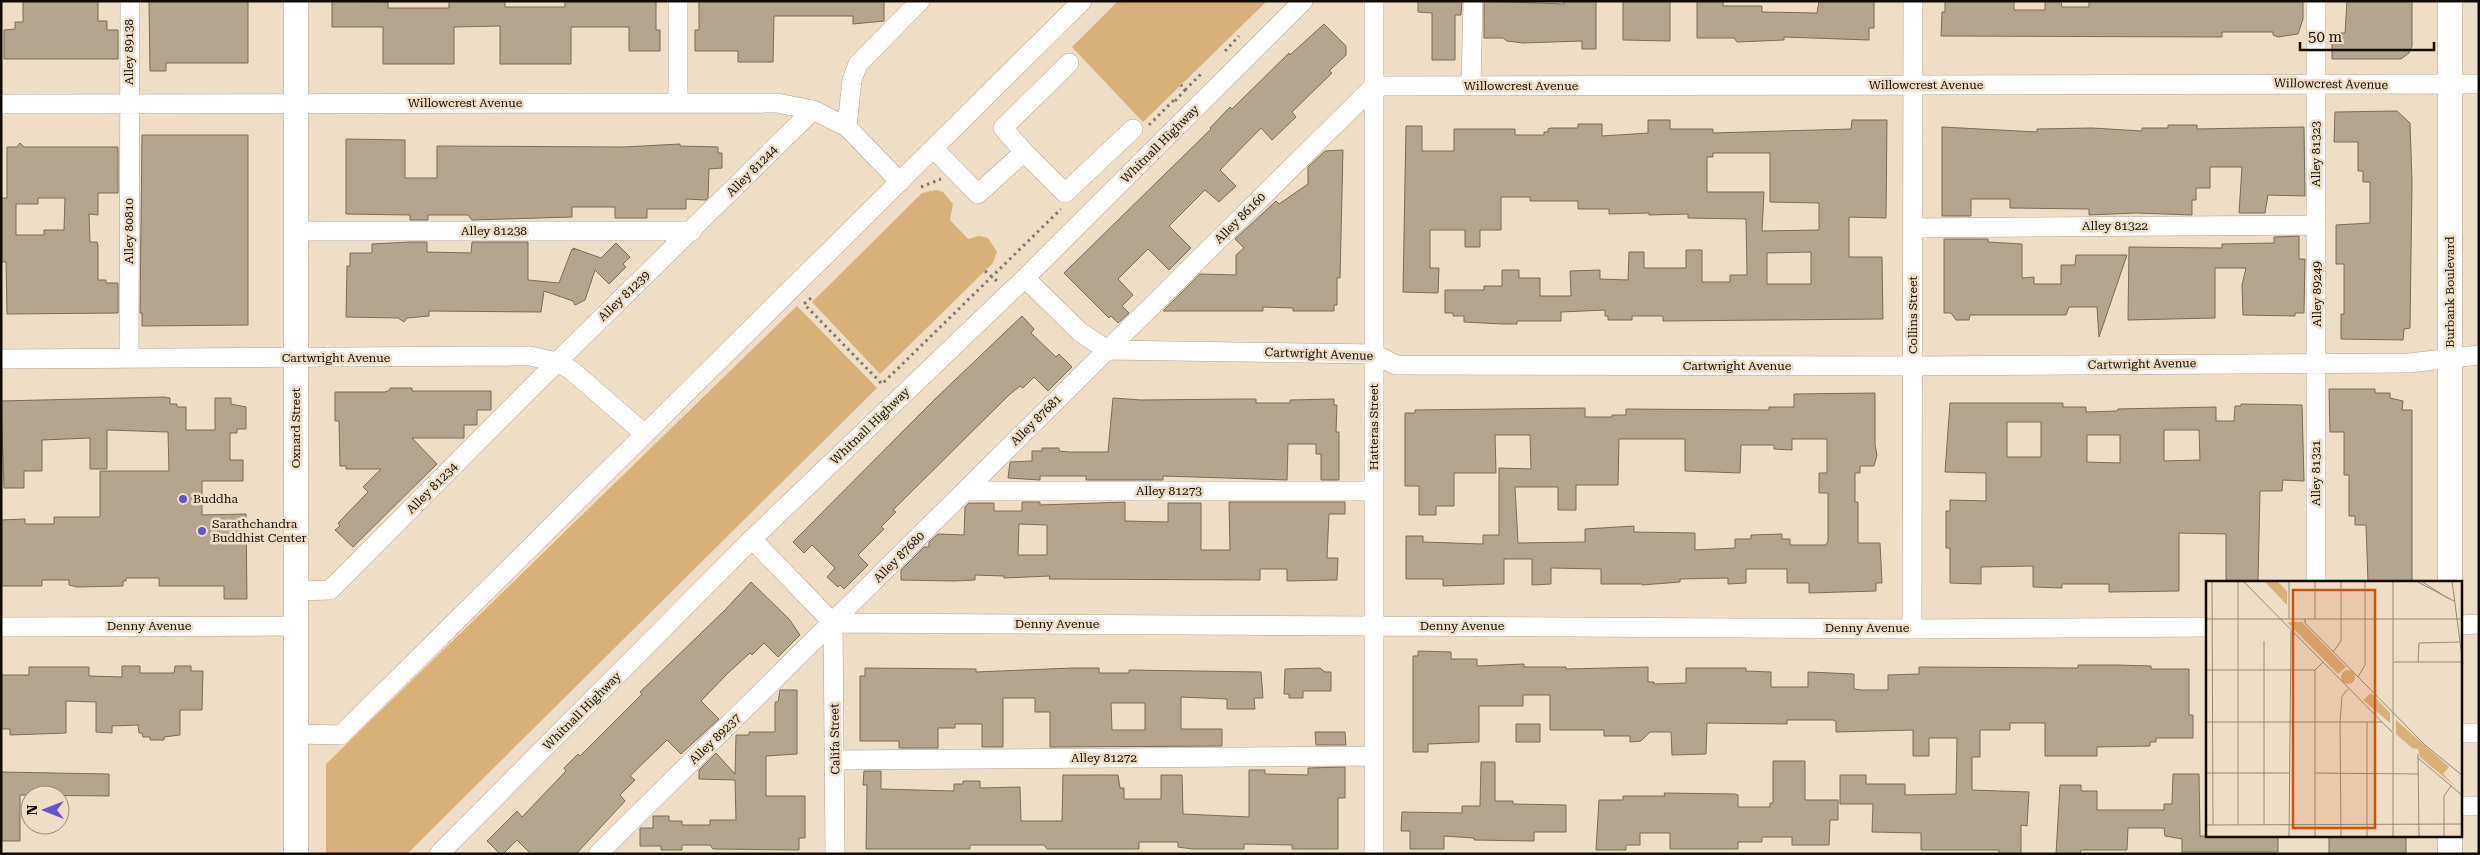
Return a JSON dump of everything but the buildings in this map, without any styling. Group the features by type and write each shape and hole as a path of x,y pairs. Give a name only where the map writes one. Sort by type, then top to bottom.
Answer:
{"main road":[{"name":"Oxnard Street","path":"296,1 296,854"},
{"name":"Burbank Boulevard","path":"2450,1 2450,581"},
{"path":"2450,838 2450,854"}],"street":[{"name":"Alley 89138","path":"129,104 130,1"},
{"path":"678,1 678,102"},
{"path":"847,128 852,80 858,64 920,1"},
{"path":"297,734 340,734 1082,1"},
{"name":"Whitnall Highway","path":"439,854 752,539 1025,278 1303,1"},
{"name":"Hatteras Street","path":"1374,1 1374,854"},
{"path":"1472,86 1473,1"},
{"name":"Collins Street","path":"1912,629 1914,1"},
{"name":"Alley 81323","path":"2316,1 2316,225"},
{"path":"1069,63 1003,128 1065,193 1138,130"},
{"name":"Willowcrest Avenue","path":"1374,86 2479,84"},
{"name":"Alley 86160","path":"1107,350 1374,86"},
{"name":"Willowcrest Avenue","path":"1,104 777,103 813,110 847,128 900,182"},
{"name":"Alley 80810","path":"128,358 129,104"},
{"name":"Alley 81244","path":"692,231 813,110"},
{"path":"934,149 978,194 1024,152"},
{"name":"Alley 81322","path":"1913,228 2316,225"},
{"name":"Alley 89249","path":"2316,225 2317,364"},
{"name":"Alley 81238","path":"296,231 692,231"},
{"name":"Alley 81239","path":"557,362 692,231"},
{"path":"1025,278 1080,332 1107,350"},
{"name":"Cartwright Avenue","path":"1107,350 1374,354 1396,365 1912,366 2317,364 2409,363 2479,355"},
{"name":"Alley 87681","path":"965,491 1107,350"},
{"name":"Cartwright Avenue","path":"1,359 530,356 557,362 571,370 645,434"},
{"name":"Alley 81234","path":"297,591 330,590 557,362"},
{"name":"Alley 81321","path":"2316,581 2317,364"},
{"name":"Alley 81273","path":"965,491 1374,491"},
{"name":"Alley 87680","path":"833,624 965,491"},
{"path":"752,539 833,624"},
{"name":"Denny Avenue","path":"833,624 1912,629 2206,627"},
{"name":"Califa Street","path":"833,624 836,760 835,854"},
{"name":"Alley 89237","path":"598,854 833,624"},
{"path":"2462,625 2479,624"},
{"name":"Denny Avenue","path":"1,627 297,626"},
{"path":"2462,733 2479,733"},
{"name":"Alley 81272","path":"836,760 1374,756"},
{"path":"2462,806 2479,806"}],"path":[{"path":"1138,130 1174,100"},
{"path":"918,191 922,186 958,173"},
{"path":"818,291 804,304 882,384 1062,208"}],"shaded area":[{"path":"1118,1 1267,1 1143,122 1072,47"},
{"path":"936,190 943,192 953,204 950,220 968,239 979,236 988,238 997,252 993,263 880,374 812,302 922,193"},
{"path":"797,306 877,388 407,854 326,854 326,764"}],"place":[{"name":"Buddha","path":"183,499"},
{"name":"Sarathchandra Buddhist Center","path":"202,531"}]}
